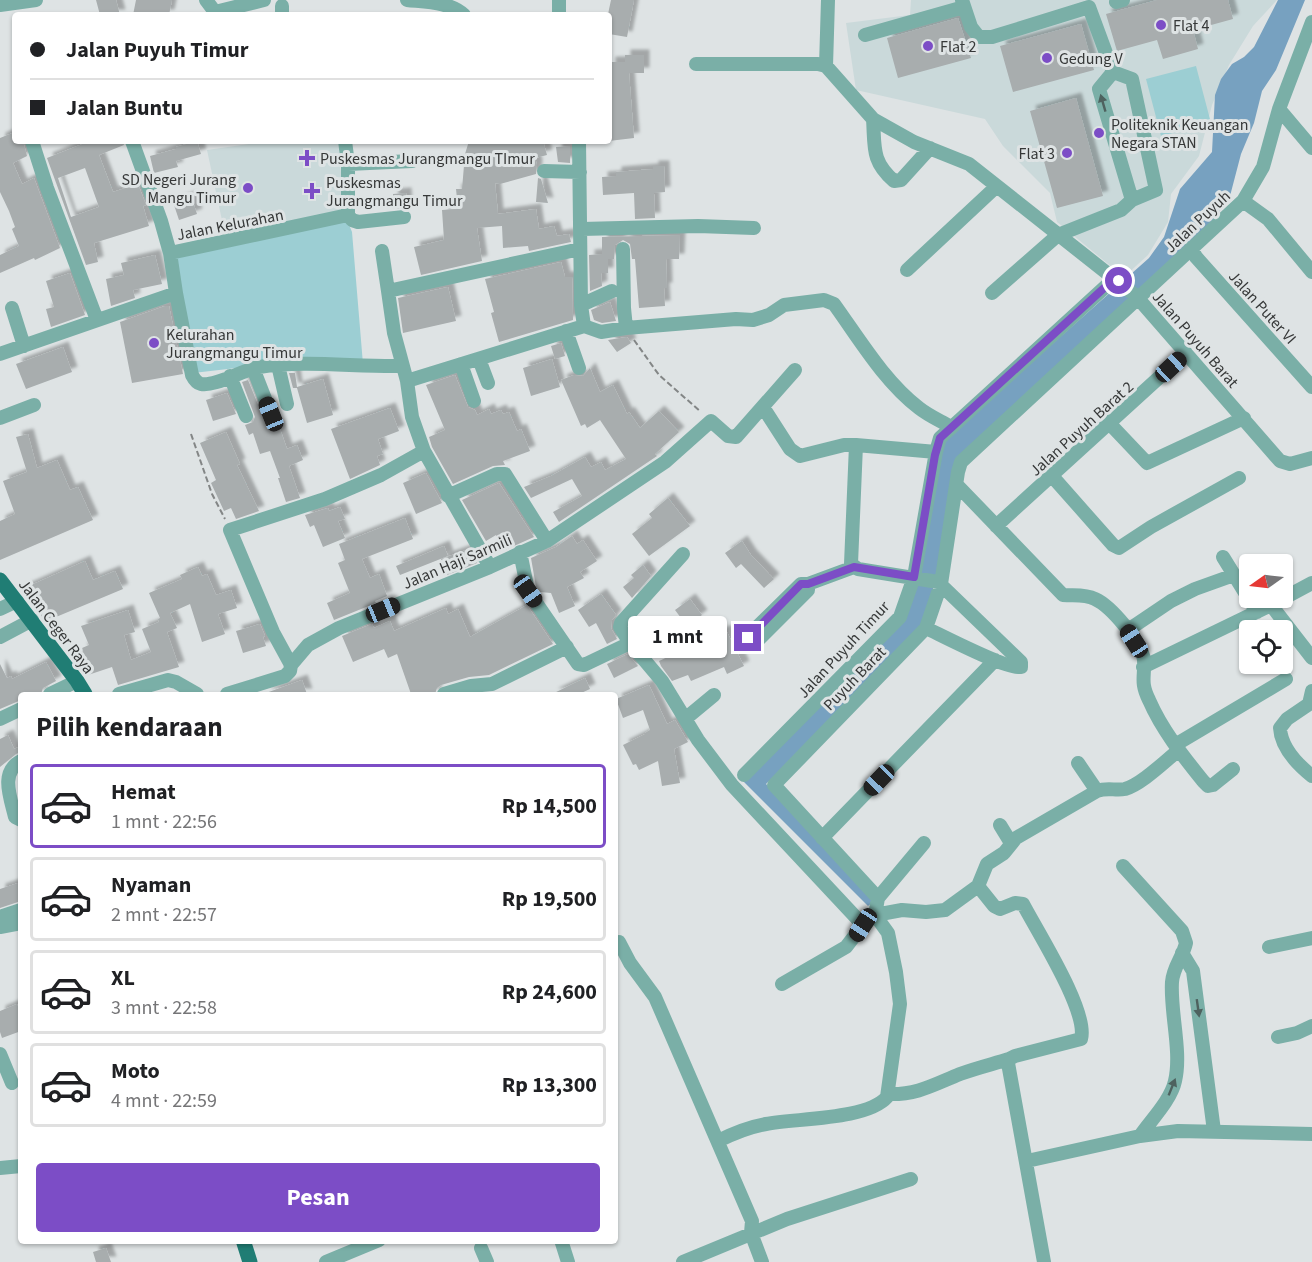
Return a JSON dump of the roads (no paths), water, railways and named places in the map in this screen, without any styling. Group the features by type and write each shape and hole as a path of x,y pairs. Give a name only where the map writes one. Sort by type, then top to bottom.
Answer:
{"main road":[{"name":"Jalan Ceger Raya","path":"0,580 81,688"},
{"path":"244,1244 250,1262"}],"street":[{"path":"0,5 36,0"},
{"path":"223,12 264,0"},
{"path":"407,0 434,3 461,12"},
{"path":"826,66 828,0"},
{"path":"865,35 963,3 974,33 979,37 992,37 1089,8 1113,72"},
{"name":"Jalan Puyuh","path":"1137,297 1243,201 1263,167 1280,109 1312,22"},
{"path":"696,64 818,64 826,66 873,119 914,142 969,164 1137,297"},
{"path":"992,293 1059,235 1121,210 1132,200 1155,191 1157,188 1132,79 1113,72"},
{"path":"1113,72 1099,89 1132,200"},
{"path":"1280,109 1312,148"},
{"path":"873,119 879,167 894,181 901,180 930,148"},
{"path":"33,144 59,221 97,320"},
{"path":"133,144 170,253"},
{"path":"345,144 348,164 346,216 358,222 404,217"},
{"path":"579,144 582,229 581,305 584,326"},
{"path":"348,164 412,161"},
{"path":"544,171 580,172"},
{"path":"906,270 997,186"},
{"path":"1243,201 1268,219 1312,272"},
{"name":"Jalan Kelurahan","path":"230,376 210,384 200,384 195,380 176,293 170,253 346,216"},
{"path":"582,229 698,226 754,228"},
{"name":"Jalan Puter VI","path":"1191,248 1196,257 1312,387"},
{"path":"388,291 580,249"},
{"path":"623,249 626,328"},
{"path":"382,251 394,333 407,381 412,417 424,451 490,567"},
{"name":"Jalan Puyuh Timur","path":"744,775 900,617 916,577 940,438 1117,279"},
{"path":"581,305 612,291"},
{"path":"0,354 176,293"},
{"name":"Jalan Puyuh Barat","path":"940,583 961,462 1137,297 1280,461 1290,464 1312,458"},
{"path":"407,381 584,326 601,332 736,319 753,320 769,315 784,305 824,300 834,304 886,375 904,394 918,407 951,427"},
{"path":"12,308 24,346"},
{"path":"566,331 579,368"},
{"name":"Jalan Puyuh Barat 2","path":"996,526 1186,353"},
{"path":"479,359 488,383"},
{"path":"461,364 474,401"},
{"path":"246,416 230,376 253,368 278,365 402,366"},
{"path":"278,365 287,404"},
{"path":"253,368 271,414"},
{"path":"795,370 763,407 790,449 800,456 844,445 936,452"},
{"path":"0,418 34,405"},
{"name":"Jalan Haji Sarmili","path":"233,692 285,676 290,671 291,664 308,645 339,628 490,567 547,540 665,462 711,421 722,432 733,438 763,407"},
{"path":"1110,424 1147,463 1244,418"},
{"path":"854,567 850,560 856,445"},
{"path":"291,664 273,632 230,530 325,499 381,475 424,451"},
{"path":"448,496 497,474 505,474 547,540"},
{"path":"1052,476 1113,545 1119,548 1150,527 1239,478"},
{"path":"957,486 1064,595 1080,595 1095,599 1112,610 1128,630 1141,652 1144,661 1142,681 1156,716 1203,781 1208,786 1213,785 1233,769"},
{"path":"520,552 528,591 578,664 584,664 630,643"},
{"path":"683,554 621,623 620,627 630,643 662,681 698,740 732,784 863,925"},
{"path":"1223,557 1257,612"},
{"path":"808,584 808,590 754,644 748,636 801,584 808,584 854,567 940,583 1021,662 1021,667 1016,668 995,660 927,628"},
{"path":"1128,630 1171,601 1195,589 1234,575"},
{"name":"Puyuh Barat","path":"822,838 774,785 927,628 940,583"},
{"path":"1293,593 1312,583"},
{"path":"0,609 17,601"},
{"path":"1143,667 1265,608"},
{"path":"1273,608 1312,658"},
{"path":"0,637 32,620"},
{"path":"451,692 471,686 492,684 567,647"},
{"path":"878,898 822,838 995,660"},
{"path":"782,984 840,951 875,915 902,910 926,912 945,909 978,886 987,864 1004,853 1011,843 1032,828 1097,791 1107,788 1123,789 1133,785 1177,747 1286,679"},
{"path":"127,692 168,680 194,692"},
{"path":"60,692 81,688"},
{"path":"1312,691 1309,704 1287,719 1280,728 1280,733 1294,762 1312,776"},
{"path":"685,719 714,695"},
{"path":"0,719 18,710"},
{"path":"18,763 9,769 6,780 15,817 18,818"},
{"path":"1078,763 1097,791"},
{"path":"1000,825 1011,843"},
{"path":"718,1141 745,1128 768,1123 854,1113 881,1104 888,1094 900,1004 888,933 875,915 878,898 924,843"},
{"path":"1123,866 1182,931 1186,943 1174,969 1172,983 1177,1065 1175,1081 1170,1094 1140,1136"},
{"path":"888,1094 906,1095 924,1090 960,1074 1081,1038 1077,1010 1064,977 1023,904 1015,903 1000,909 994,906 978,886"},
{"path":"0,917 18,910"},
{"path":"0,927 18,924"},
{"path":"1269,947 1312,938"},
{"path":"620,942 630,963 655,997 752,1221 751,1233 762,1262"},
{"path":"1182,953 1193,971 1214,1131"},
{"path":"1278,1037 1312,1026"},
{"path":"0,1054 12,1083"},
{"path":"1009,1059 1044,1262"},
{"path":"1027,1161 1140,1136 1178,1131 1312,1134"},
{"path":"0,1168 18,1166"},
{"path":"682,1262 787,1219 911,1179"},
{"path":"326,1262 369,1244"},
{"path":"562,1244 568,1262"},
{"path":"481,1248 488,1262"}],"place":[{"name":"Flat 4","path":"1161,25"},
{"name":"Flat 2","path":"928,46"},
{"name":"Gedung V","path":"1047,58"},
{"name":"Politeknik Keuangan Negara STAN","path":"1099,133"},
{"name":"Flat 3","path":"1067,153"},
{"name":"Puskesmas Jurangmangu TImur","path":"307,158"},
{"name":"SD Negeri Jurang Mangu Timur","path":"248,188"},
{"name":"Puskesmas Jurangmangu Timur","path":"312,191"},
{"name":"Kelurahan Jurangmangu Timur","path":"154,343"}]}
